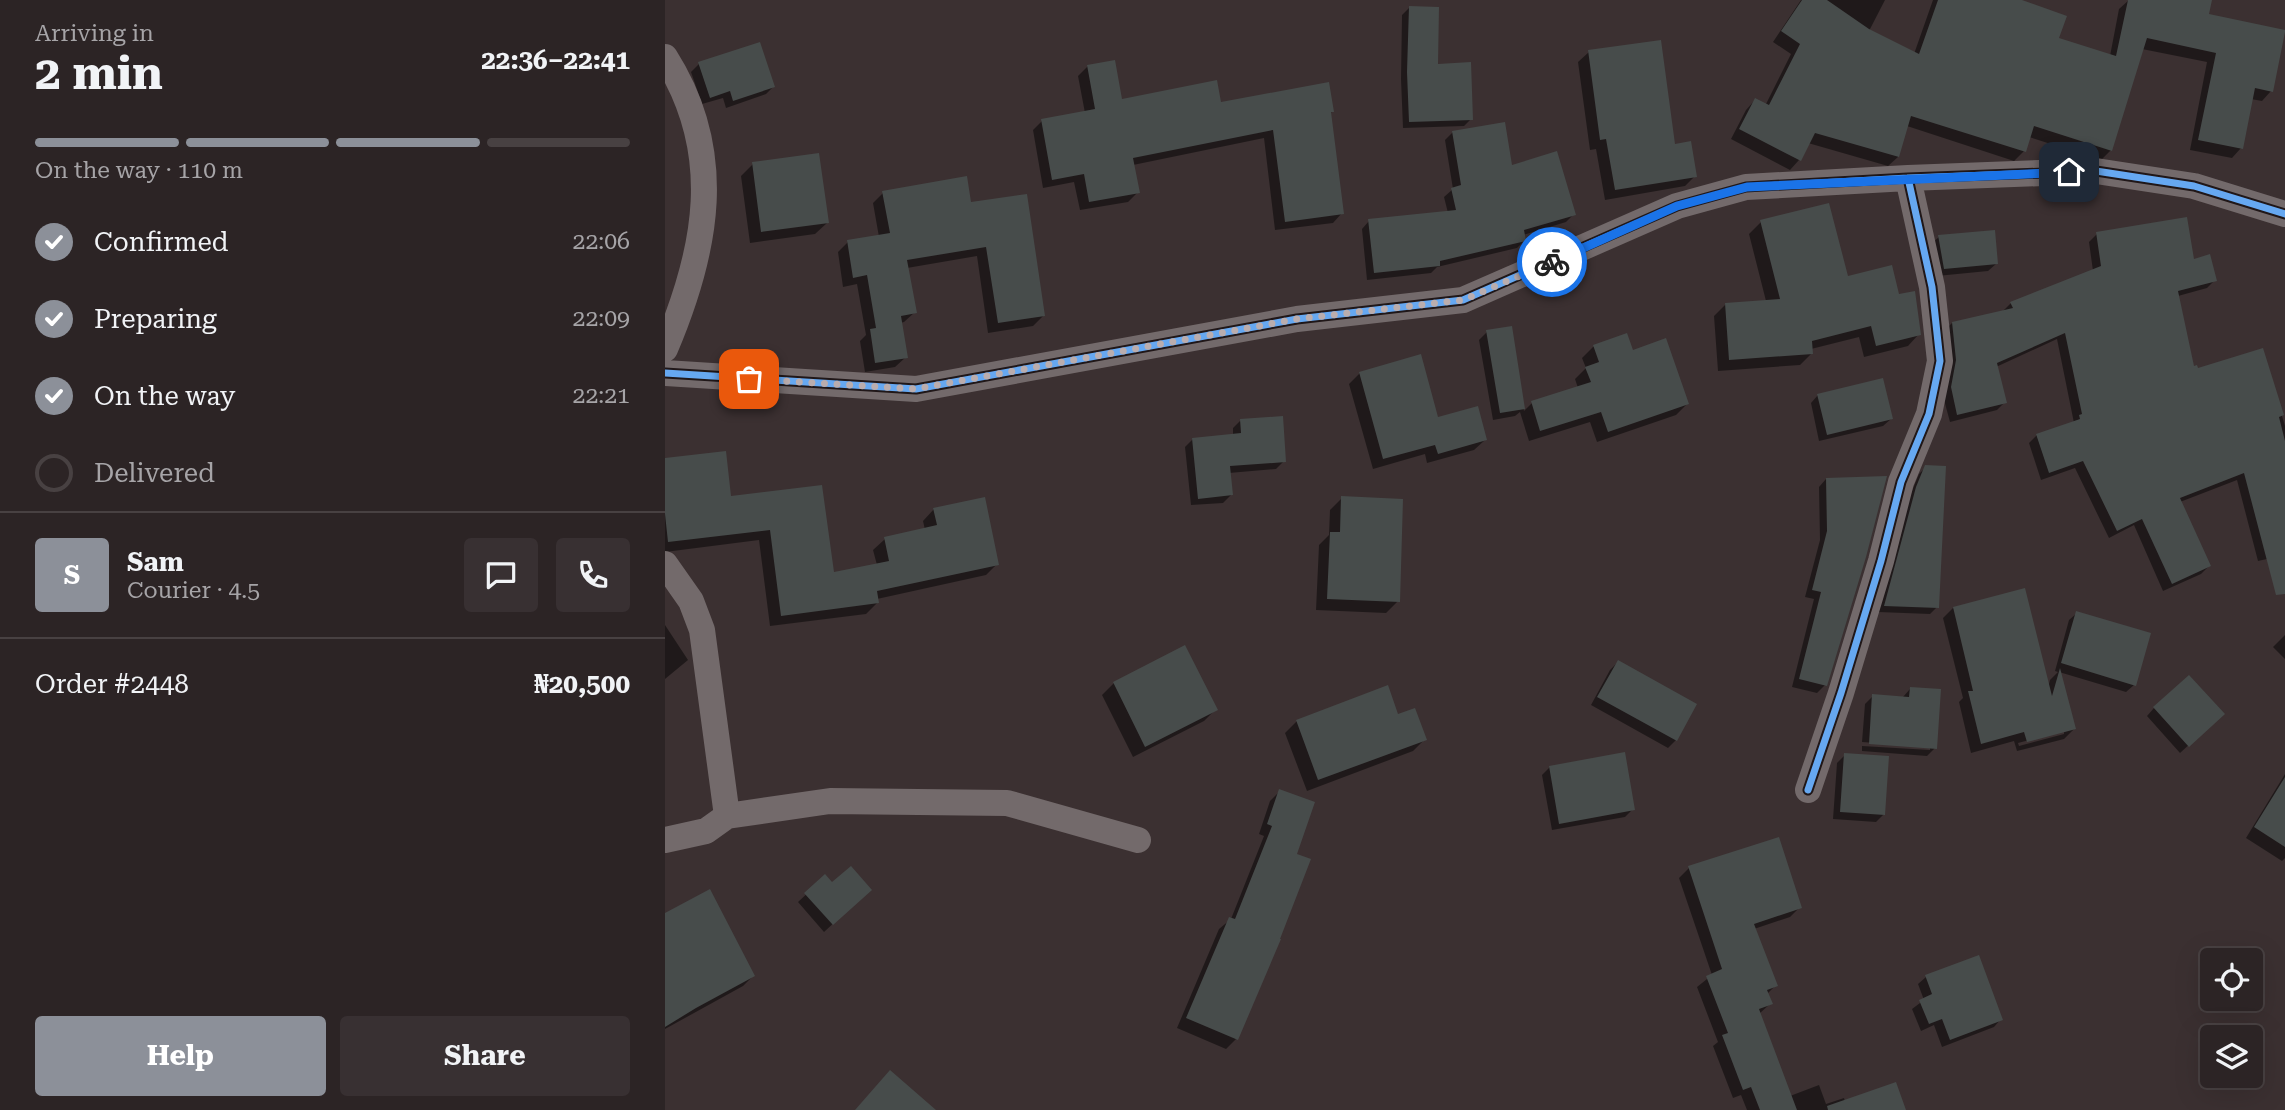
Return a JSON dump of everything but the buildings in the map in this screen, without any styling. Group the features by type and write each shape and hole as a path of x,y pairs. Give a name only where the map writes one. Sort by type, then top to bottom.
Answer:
{"street":[{"path":"665,57 681,82 700,136 705,187 697,259 665,349"},
{"path":"665,373 916,389 1297,319 1463,300 1677,206 1747,187 2096,171 2194,186 2285,214"},
{"path":"1808,790 1881,561 1901,482 1929,414 1940,361 1932,287 1908,178"},
{"path":"665,564 691,601 702,630 727,816"},
{"path":"665,840 706,831 727,816 830,801 1007,803 1138,840"}],"cycle path":[{"path":"665,373 916,389 1297,319 1463,300 1677,206 1746,187 2096,171 2194,186 2285,214"},
{"path":"1808,790 1881,561 1901,482 1929,414 1940,361 1932,287 1908,178"}],"way so far":[{"path":"749,379 916,389 1297,319 1463,300 1552,262"}],"route":[{"path":"1552,262 1677,206 1747,187 2069,172"}]}
